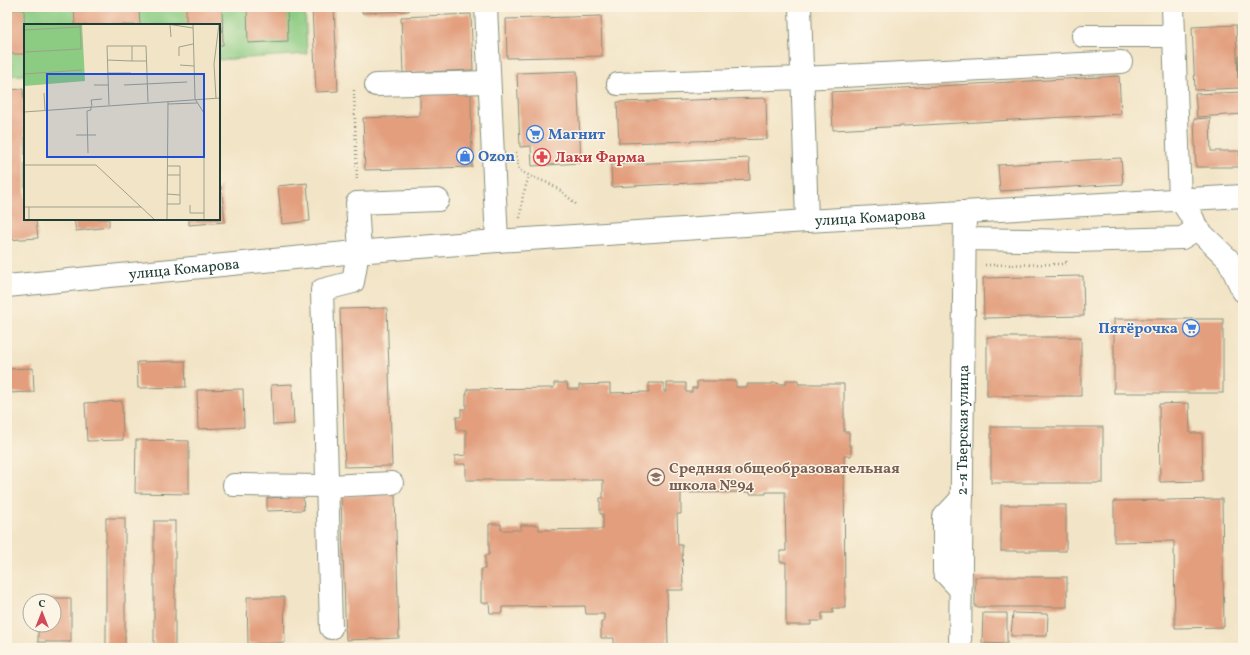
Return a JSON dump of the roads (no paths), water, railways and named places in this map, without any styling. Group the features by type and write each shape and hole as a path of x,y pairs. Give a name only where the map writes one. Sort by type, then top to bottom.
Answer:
{"street":[{"path":"486,7 497,241"},
{"path":"800,7 807,221"},
{"path":"1172,7 1180,199 1193,219 1197,229 1228,259 1243,291"},
{"path":"1083,36 1173,36"},
{"path":"618,84 802,78 1121,62"},
{"path":"376,86 489,82"},
{"name":"улица Комарова","path":"7,286 358,252 497,241 807,221 1243,196"},
{"path":"331,628 322,290 353,282 358,252 357,203 438,200"},
{"name":"2-я Тверская улица","path":"960,648 965,241 961,239 959,230 962,212"},
{"path":"965,241 1076,241 1182,238 1197,229"},
{"path":"234,485 328,486 392,483"}],"place":[{"name":"Магнит","path":"535,134"},
{"name":"Ozon","path":"465,156"},
{"name":"Лаки Фарма","path":"542,157"},
{"name":"Пятёрочка","path":"1191,328"},
{"name":"Средняя общеобразовательная школа №94","path":"656,477"}]}
